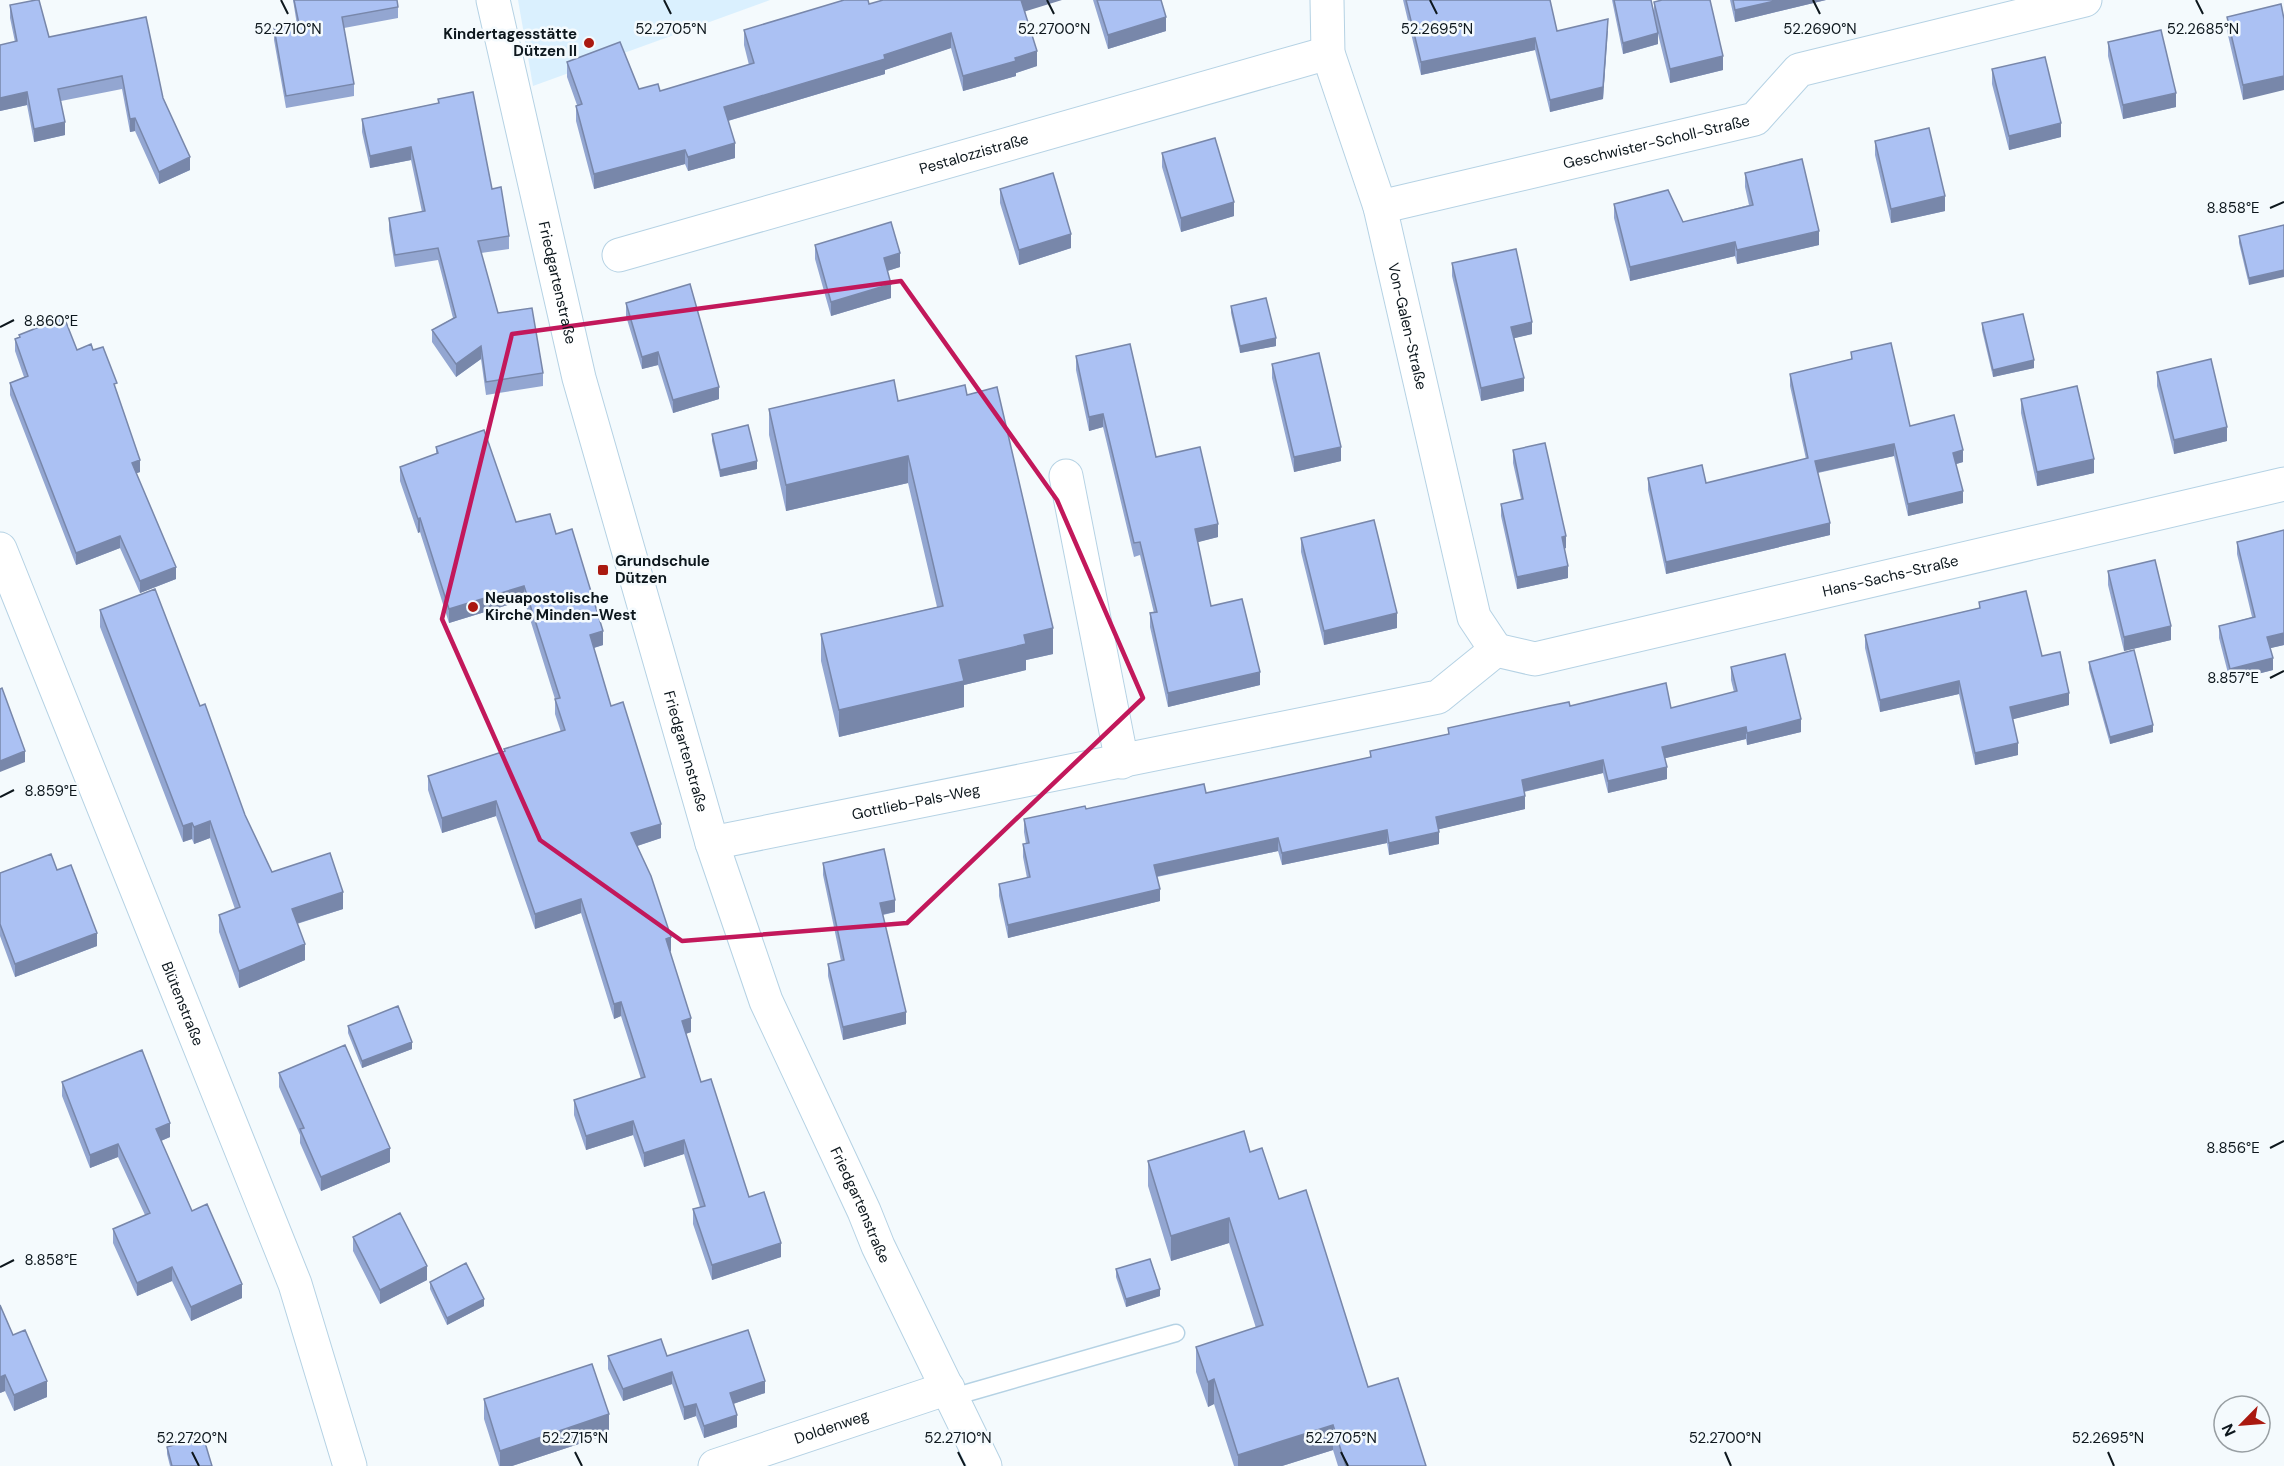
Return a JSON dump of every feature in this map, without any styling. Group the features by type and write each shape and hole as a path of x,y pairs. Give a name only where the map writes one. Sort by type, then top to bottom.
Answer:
{"street":[{"name":"Friedgartenstraße","path":"493,0 579,378 712,843 766,1001 864,1211 878,1246 986,1466"},
{"name":"Von-Galen-Straße","path":"1327,0 1328,53 1380,207 1474,617 1496,650"},
{"name":"Geschwister-Scholl-Straße","path":"1380,207 1755,119 1799,70 2085,0"},
{"name":"Pestalozzistraße","path":"619,255 1328,53"},
{"path":"1066,476 1122,762"},
{"name":"Hans-Sachs-Straße","path":"1496,650 1535,659 2284,484"},
{"name":"Blütenstraße","path":"0,549 295,1284 350,1466"},
{"name":"Gottlieb-Pals-Weg","path":"712,843 1438,697 1496,650"},
{"name":"Doldenweg","path":"715,1466 951,1393"}],"lane":[{"path":"951,1393 1176,1333"}],"highlighted area":[{"path":"901,281 1057,500 1143,698 907,923 682,941 540,840 442,619 512,334"}],"shaded area":[{"name":"Kindertagesstätte Dützen II","path":"518,0 770,0 533,86"}],"building":[{"path":"39,0 49,37 146,17 163,98 190,157 159,172 135,118 130,119 122,76 58,89 65,122 34,129 27,92 0,98 0,45 17,41 10,5"},
{"path":"294,0 397,0 398,7 342,17 354,84 286,96 274,28 299,24"},
{"path":"844,0 868,0 869,4 883,0 1021,0 1037,51 1015,58 1016,61 963,76 951,33 884,55 885,59 724,107 735,143 688,157 685,150 594,174 576,106 582,104 567,62 620,42 639,89 658,84 660,91 754,63 744,30"},
{"path":"1097,0 1161,0 1166,17 1108,35"},
{"path":"1406,0 1550,0 1557,31 1608,19 1603,87 1550,100 1535,38 1421,62"},
{"path":"1614,0 1651,0 1658,33 1623,43"},
{"path":"1710,0 1723,56 1670,69 1654,2"},
{"path":"1733,0 1779,0 1735,10"},
{"path":"2281,4 2284,19 2284,76 2243,85 2227,17"},
{"path":"2161,30 2176,93 2123,105 2108,42"},
{"path":"2045,57 2061,123 2009,136 1992,69"},
{"path":"473,92 492,189 501,187 509,236 478,241 498,313 532,308 543,373 486,382 481,346 456,364 432,330 456,317 438,248 395,255 389,218 425,211 411,147 370,156 362,119 439,103 438,99"},
{"path":"1929,128 1945,196 1891,209 1875,141"},
{"path":"1215,138 1234,202 1181,218 1162,153"},
{"path":"1802,159 1819,231 1737,250 1735,242 1630,267 1614,204 1668,190 1683,222 1753,205 1745,173"},
{"path":"1053,173 1071,234 1019,250 1000,189"},
{"path":"891,222 900,253 884,258 891,284 831,302 815,245"},
{"path":"2284,225 2284,270 2249,278 2239,236"},
{"path":"1516,249 1532,322 1511,327 1524,378 1481,388 1452,263"},
{"path":"690,284 719,387 673,400 658,352 642,357 626,303"},
{"path":"1266,298 1276,338 1240,346 1231,306"},
{"path":"2023,314 2034,360 1993,370 1982,323"},
{"path":"64,317 77,350 91,344 93,350 103,347 117,383 114,384 140,460 132,463 176,567 140,581 120,536 76,553 10,383 28,376 15,339 20,337 19,335"},
{"path":"1891,343 1910,426 1954,415 1963,450 1953,453 1963,491 1908,504 1894,444 1815,461 1830,523 1666,562 1648,478 1702,465 1706,483 1808,458 1790,374 1852,359 1851,352"},
{"path":"1130,344 1156,457 1200,447 1218,524 1195,529 1211,606 1242,599 1260,672 1168,693 1150,613 1157,612 1140,542 1134,543 1103,414 1089,417 1076,356"},
{"path":"1319,353 1341,447 1294,457 1272,364"},
{"path":"2211,359 2227,427 2174,440 2157,372"},
{"path":"894,380 898,401 965,385 967,395 997,387 1053,628 1024,635 1026,644 959,660 964,681 839,710 821,634 943,606 908,456 786,485 769,409"},
{"path":"2077,386 2094,459 2037,472 2021,399"},
{"path":"748,425 757,461 720,470 712,434"},
{"path":"484,430 516,522 550,514 556,534 572,529 603,631 590,635 611,706 623,702 661,824 631,833 651,876 671,937 666,939 691,1018 682,1021 701,1082 711,1079 749,1197 764,1192 781,1243 712,1265 693,1209 705,1206 684,1140 644,1153 633,1121 586,1136 574,1100 645,1077 621,1002 614,1004 581,899 535,914 496,801 442,818 428,776 565,730 555,699 560,698 524,586 449,609 420,518 418,519 400,467 438,453 436,447"},
{"path":"1545,443 1566,536 1562,537 1568,566 1517,577 1501,504 1523,499 1513,450"},
{"path":"1374,520 1397,613 1324,631 1301,538"},
{"path":"2284,530 2284,633 2267,637 2273,658 2230,669 2219,626 2255,617 2237,542"},
{"path":"2155,560 2171,626 2124,637 2108,571"},
{"path":"155,589 200,706 205,704 245,815 272,872 330,853 343,892 292,909 305,944 239,971 219,915 240,907 210,821 194,827 192,823 183,826 100,610"},
{"path":"2026,591 2042,656 2060,652 2069,693 2010,707 2018,743 1975,753 1959,681 1880,700 1865,635 1980,608 1979,602"},
{"path":"2134,650 2153,725 2110,737 2089,662"},
{"path":"1785,654 1801,719 1747,733 1746,727 1662,747 1667,767 1608,781 1603,760 1522,780 1525,796 1436,817 1439,832 1389,843 1387,830 1282,853 1278,838 1154,865 1160,889 1008,925 999,884 1030,877 1023,844 1029,843 1024,819 1085,806 1086,809 1204,784 1206,793 1371,757 1370,751 1449,734 1448,728 1569,702 1570,706 1666,683 1671,708 1737,691 1731,667"},
{"path":"2,688 25,751 0,761 0,689"},
{"path":"884,849 895,900 880,903 906,1012 843,1027 828,964 844,960 823,863"},
{"path":"51,854 57,870 71,865 97,933 15,964 0,924 0,873"},
{"path":"398,1006 412,1042 362,1061 348,1026"},
{"path":"345,1045 390,1148 321,1177 300,1129 304,1128 279,1073"},
{"path":"142,1050 170,1123 156,1129 192,1211 207,1204 242,1284 191,1307 172,1267 137,1283 113,1229 150,1213 118,1144 90,1155 62,1082"},
{"path":"1244,1131 1250,1152 1262,1148 1279,1199 1306,1190 1368,1387 1398,1378 1426,1466 1346,1466 1333,1425 1238,1455 1214,1379 1208,1382 1196,1347 1263,1325 1229,1218 1171,1236 1148,1161"},
{"path":"400,1213 427,1266 380,1290 353,1237"},
{"path":"1150,1259 1160,1289 1126,1299 1116,1269"},
{"path":"466,1263 484,1299 447,1318 430,1282"},
{"path":"0,1305 13,1335 25,1330 47,1381 14,1395 5,1375 0,1377"},
{"path":"748,1330 765,1381 730,1393 737,1415 704,1426 696,1404 684,1407 672,1372 623,1389 608,1356 661,1339 667,1356"},
{"path":"592,1364 609,1414 500,1451 484,1399"},
{"path":"203,1436 212,1466 172,1466 167,1447"}],"place":[{"name":"Kindertagesstätte Dützen II","path":"589,43"},
{"name":"Grundschule Dützen","path":"603,570"},
{"name":"Neuapostolische Kirche Minden-West","path":"473,607"}]}
